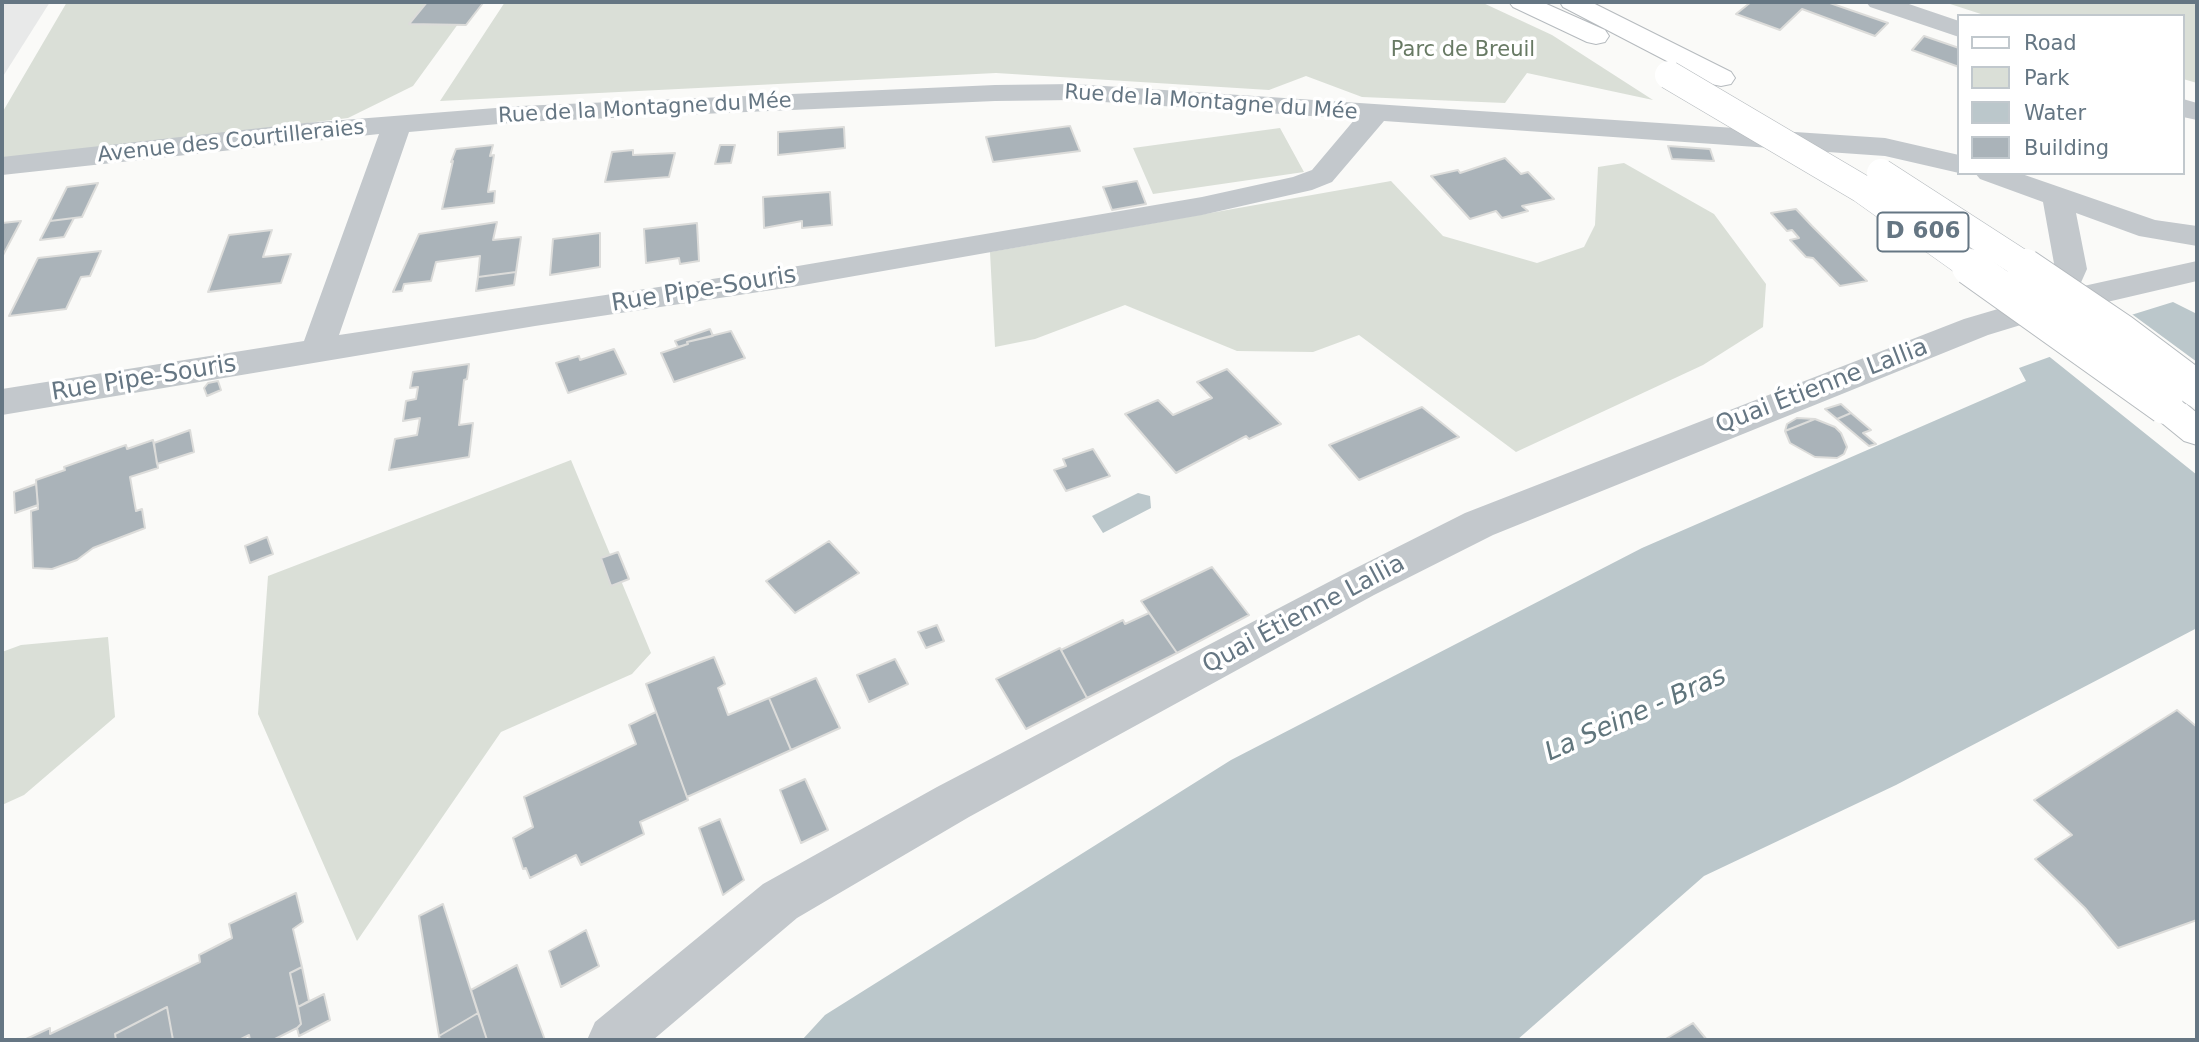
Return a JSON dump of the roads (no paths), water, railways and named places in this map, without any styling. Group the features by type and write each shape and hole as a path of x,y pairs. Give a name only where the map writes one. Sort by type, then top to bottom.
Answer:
{"main road":[{"name":"D 606","path":"1522,2 1600,38 1670,75 1862,190 2051,321 2197,432"},
{"name":"D 606","path":"1572,2 1778,109 1964,224 2121,332 2197,389"}],"street":[{"path":"1879,2 1958,29"},
{"name":"Rue de la Montagne du Mée","path":"461,120 563,112 981,93 1074,92 1885,148 1958,164"},
{"name":"Rue Pipe-Souris","path":"2,402 792,277 1202,206 1301,184 1322,176 1375,114"},
{"name":"Avenue des Courtilleraies","path":"2,166 305,132 461,120"},
{"path":"317,351 397,125"},
{"path":"1995,175 2150,229 2197,236"},
{"path":"2055,303 2071,269 2058,199"},
{"path":"2128,222 2148,257 2148,284"},
{"name":"Quai Étienne Lallia","path":"613,1040 780,901 953,802 1360,584 1479,524 1976,327 2055,303 2197,271"}],"water":[{"name":"La Seine - Bras","path":"2173,302 2197,314 2197,628 1896,785 1704,876 1517,1040 802,1040 825,1015 1231,760 1642,548 2026,381 2019,368 2066,351 2086,329"},
{"path":"1138,493 1150,496 1151,508 1103,533 1092,516"}],"park label":[{"name":"Parc de Breuil","path":"1463,51"}]}
